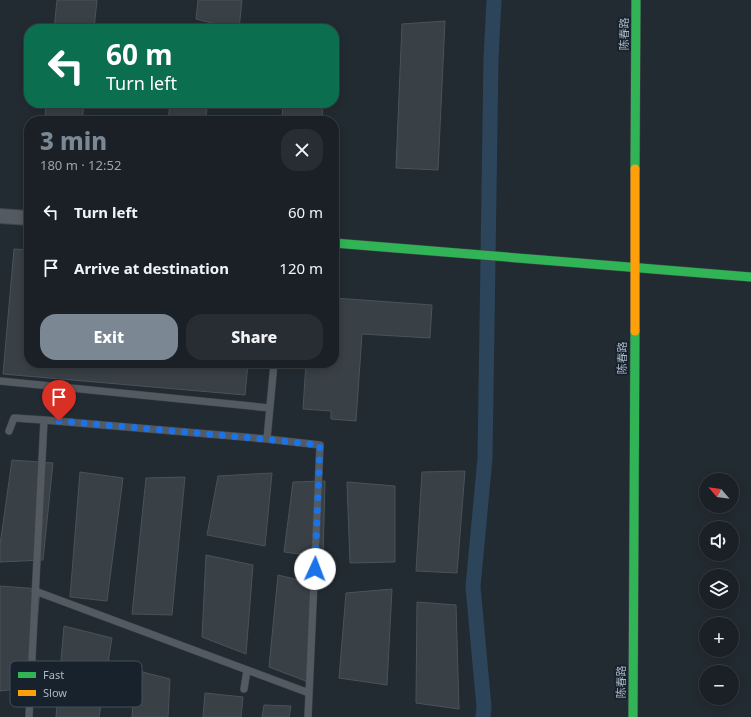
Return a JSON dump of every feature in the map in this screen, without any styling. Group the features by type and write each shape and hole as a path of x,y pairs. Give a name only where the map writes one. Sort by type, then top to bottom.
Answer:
{"street":[{"name":"陈春路","path":"632,717 636,0"},
{"path":"0,216 24,218"},
{"path":"339,243 751,277"}],"lane":[{"path":"267,439 274,368"},
{"path":"0,381 270,408"},
{"path":"9,431 14,418 267,439 320,445 308,717"},
{"path":"32,661 44,420"},
{"path":"35,591 310,693"},
{"path":"244,689 247,670"},
{"path":"29,707 29,717"}],"building":[{"path":"57,0 97,0 95,24 55,24"},
{"path":"198,0 242,0 240,24 216,24 196,19"},
{"path":"445,21 438,170 396,168 402,24"},
{"path":"46,108 83,108 83,116 45,116"},
{"path":"169,108 207,108 206,116 169,116"},
{"path":"283,108 323,108 322,116 282,116"},
{"path":"14,249 24,250 24,368 248,368 245,395 3,374"},
{"path":"339,298 432,305 430,338 362,334 356,421 331,419 331,411 303,409 306,368 339,368"},
{"path":"12,460 53,463 43,560 0,562 0,545"},
{"path":"465,471 457,573 416,571 422,472"},
{"path":"80,472 123,478 107,601 70,597"},
{"path":"272,473 265,546 207,535 218,476"},
{"path":"185,477 172,615 132,614 146,478"},
{"path":"325,481 323,557 284,552 293,482"},
{"path":"347,482 395,486 395,562 350,563"},
{"path":"206,555 253,565 246,654 202,637"},
{"path":"278,575 315,584 311,683 269,667"},
{"path":"0,586 40,589 33,661 10,661 10,690 0,691"},
{"path":"392,589 387,685 339,678 346,593"},
{"path":"417,602 456,605 459,709 416,703"},
{"path":"64,626 112,638 108,661 61,661"},
{"path":"142,672 170,679 168,717 132,717 133,707 142,707"},
{"path":"205,693 243,697 241,717 203,717"},
{"path":"264,705 291,706 289,717 262,717"},
{"path":"57,707 101,707 99,717 56,717"}],"waterway":[{"path":"483,717 484,707 473,587 485,458 491,58 494,0"}],"traffic: fast":[{"path":"635,169 636,0"},
{"path":"339,243 751,277"},
{"path":"633,717 635,331"}],"traffic: slow":[{"path":"635,169 635,331"}],"route":[{"path":"59,421 320,445 315,569"}]}
